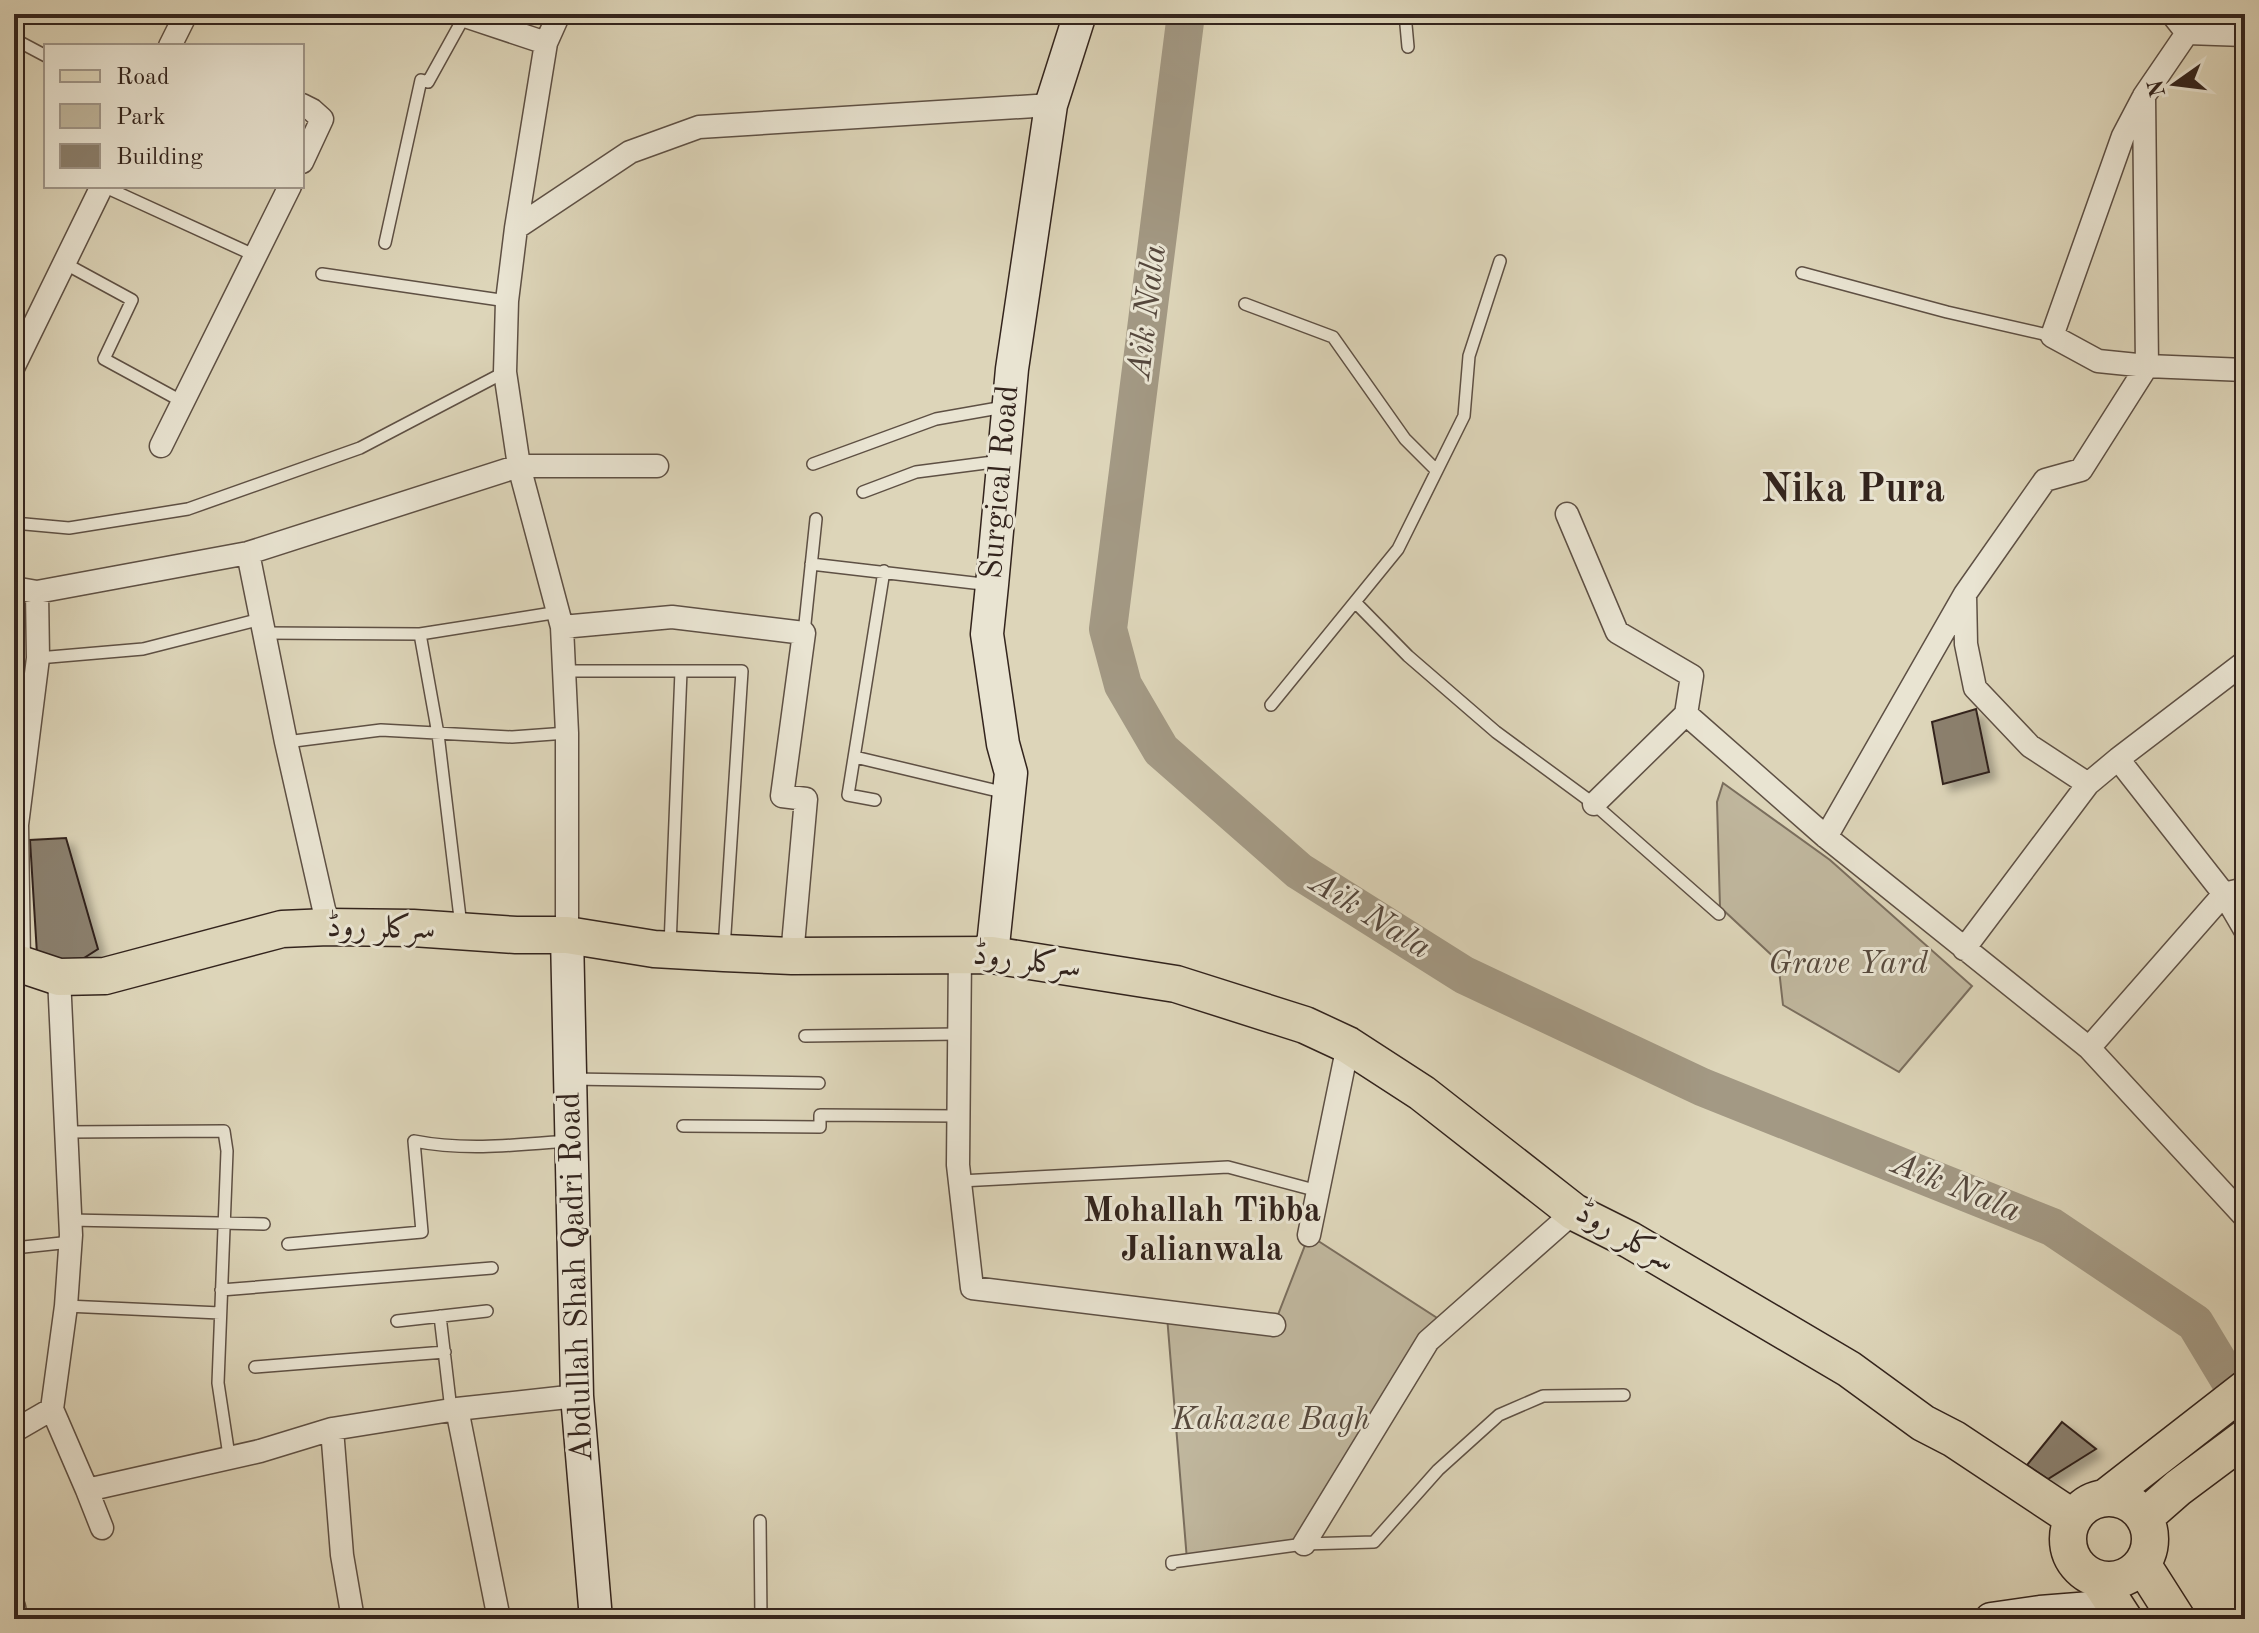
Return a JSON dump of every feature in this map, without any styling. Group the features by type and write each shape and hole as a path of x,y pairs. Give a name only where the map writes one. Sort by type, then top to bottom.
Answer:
{"main road":[{"name":"سرکلر روڈ","path":"16,963 59,977 105,976 282,929 328,927 567,935 670,950 792,956 976,954 1176,984 1305,1025 1348,1045 1422,1093 1574,1212 1630,1240 1849,1369 1923,1423 1954,1439 2071,1533 2079,1567 2113,1601"},
{"path":"2105,1498 2245,1389"},
{"path":"2145,1517 2245,1438"},
{"path":"2071,1533 2082,1508 2105,1498 2131,1504 2145,1517 2150,1540 2148,1553 2133,1573 2110,1580 2113,1601"},
{"path":"2142,1564 2177,1619"}],"street":[{"path":"174,44 186,14"},
{"path":"559,14 546,43 516,228 507,301 505,372 519,466 560,619 567,733 567,935"},
{"name":"Surgical Road","path":"976,954 1011,773 1003,744 987,634 1012,369 1051,105 1080,14"},
{"path":"2172,14 2187,33 2245,35"},
{"path":"462,15 546,43"},
{"path":"2187,33 2144,96 2123,136 2052,336 2098,361 2245,370"},
{"path":"1826,837 1965,594 2045,480 2081,470 2147,366 2144,96"},
{"path":"516,228 630,152 699,127 1051,105"},
{"path":"304,106 322,119 304,158"},
{"path":"14,366 101,188"},
{"path":"161,446 289,188"},
{"path":"14,588 37,592 248,553 519,466 657,466"},
{"path":"1567,514 1617,632 1692,676 1686,714 1594,804"},
{"path":"248,553 328,927"},
{"path":"16,963 17,825 38,658 37,592"},
{"path":"1965,594 1966,644 1975,688 2030,746 2088,784"},
{"path":"560,619 672,617 804,633 782,796 806,799 792,956"},
{"path":"1964,949 2088,784 2245,662"},
{"path":"1686,714 1826,837 2089,1048 2245,1217"},
{"path":"2118,759 2234,892 2245,930"},
{"path":"2089,1048 2234,892"},
{"name":"Abdullah Shah Qadri Road","path":"567,935 577,1396 596,1619"},
{"path":"976,954 959,1034 958,1116 958,1165 972,1288 1274,1325"},
{"path":"59,977 71,1231 66,1306 52,1409 102,1528"},
{"path":"1309,1235 1348,1045"},
{"path":"1304,1544 1428,1341 1574,1212"},
{"path":"87,1490 260,1451 332,1429 454,1410 577,1396"},
{"path":"14,1431 52,1409"},
{"path":"454,1410 499,1619"},
{"path":"332,1429 342,1555 353,1619"},
{"path":"1991,1619 2113,1601"},
{"path":"14,1607 16,1619"}],"lane":[{"path":"1405,14 1408,47"},
{"path":"385,243 421,80 428,82 462,15"},
{"path":"14,39 44,55"},
{"path":"106,188 256,256"},
{"path":"1271,705 1398,549 1464,416 1469,356 1500,261"},
{"path":"64,263 132,300 104,359 183,402"},
{"path":"1802,273 2052,336"},
{"path":"322,274 507,301"},
{"path":"1245,304 1333,337 1405,439 1436,470"},
{"path":"14,523 69,528 188,509 360,448 505,372"},
{"path":"813,464 936,419 1008,407"},
{"path":"863,492 916,472 1003,461"},
{"path":"804,633 816,519"},
{"path":"811,564 992,585"},
{"path":"875,800 848,795 884,571"},
{"path":"1355,602 1408,656 1496,732 1594,804 1719,914"},
{"path":"38,658 143,649 262,626 420,634 560,619"},
{"path":"420,634 438,734 462,931"},
{"path":"564,671 742,671 724,953"},
{"path":"670,950 681,671"},
{"path":"286,742 381,730 512,737 567,733"},
{"path":"855,757 1009,794"},
{"path":"805,1036 959,1034"},
{"path":"570,1079 819,1083"},
{"path":"683,1126 820,1127 820,1115 958,1116"},
{"path":"65,1132 224,1131 227,1151 218,1383 228,1449"},
{"path":"288,1244 422,1232 414,1141 434,1145 490,1147 572,1141"},
{"path":"960,1181 1228,1167 1318,1191"},
{"path":"14,1248 71,1231 224,1222 264,1224"},
{"path":"221,1290 492,1268"},
{"path":"66,1306 220,1313"},
{"path":"397,1321 487,1311"},
{"path":"440,1316 454,1410"},
{"path":"255,1367 445,1352"},
{"path":"1172,1564 1304,1544 1374,1542 1438,1470 1499,1415 1543,1396 1624,1395"},
{"path":"760,1521 761,1619"}],"green space":[{"name":"Grave Yard","path":"1723,783 1830,860 1972,986 1899,1072 1783,1005 1778,961 1720,907 1717,802"},
{"name":"Kakazae Bagh","path":"1309,1235 1448,1325 1304,1544 1187,1560 1167,1316 1274,1325"}],"building":[{"path":"1976,709 1989,772 1943,784 1932,722"},
{"path":"66,838 98,949 70,967 37,954 30,840"},
{"path":"2062,1422 2096,1449 2048,1479 2027,1465"}],"waterway":[{"name":"Aik Nala","path":"1186,14 1108,629 1123,685 1161,750 1299,871 1464,975 1702,1087 2052,1227 2195,1323 2245,1406"}],"district":[{"name":"Nika Pura","path":"1853,491"},
{"name":"Mohallah Tibba Jalianwala","path":"1202,1232"}]}
